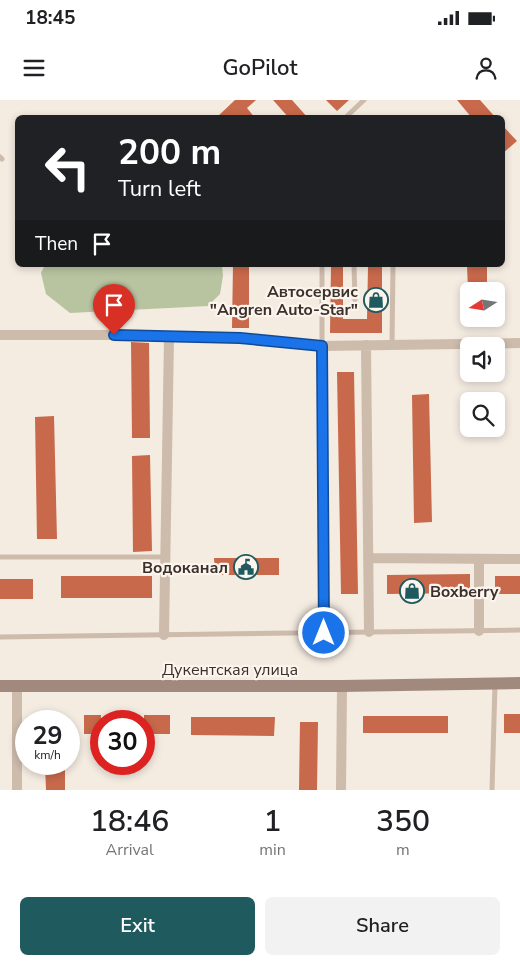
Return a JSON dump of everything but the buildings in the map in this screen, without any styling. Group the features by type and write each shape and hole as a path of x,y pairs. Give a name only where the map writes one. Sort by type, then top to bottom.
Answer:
{"main road":[{"name":"Дукентская улица","path":"0,686 342,686 520,683"}],"street":[{"path":"0,335 133,335 240,338 322,346 520,343"},
{"path":"164,635 169,337"},
{"path":"366,345 369,632"},
{"path":"322,346 324,633"},
{"path":"368,558 520,559"},
{"path":"479,559 479,631"},
{"path":"16,686 17,790"},
{"path":"341,790 342,686"}],"lane":[{"path":"348,115 364,100"},
{"path":"322,267 322,346"},
{"path":"354,267 355,300"},
{"path":"392,345 393,267"},
{"path":"0,557 165,557"},
{"path":"0,637 520,630"},
{"path":"492,790 495,684"}],"green space":[{"path":"44,267 222,267 223,276 220,294 208,306 70,313 46,294 41,273"}],"place":[{"name":"Автосервис \"Angren Auto-Star\"","path":"376,300"},
{"name":"Водоканал","path":"246,567"},
{"name":"Boxberry","path":"412,591"}],"route":[{"path":"114,335 240,338 322,346 324,633"}]}
